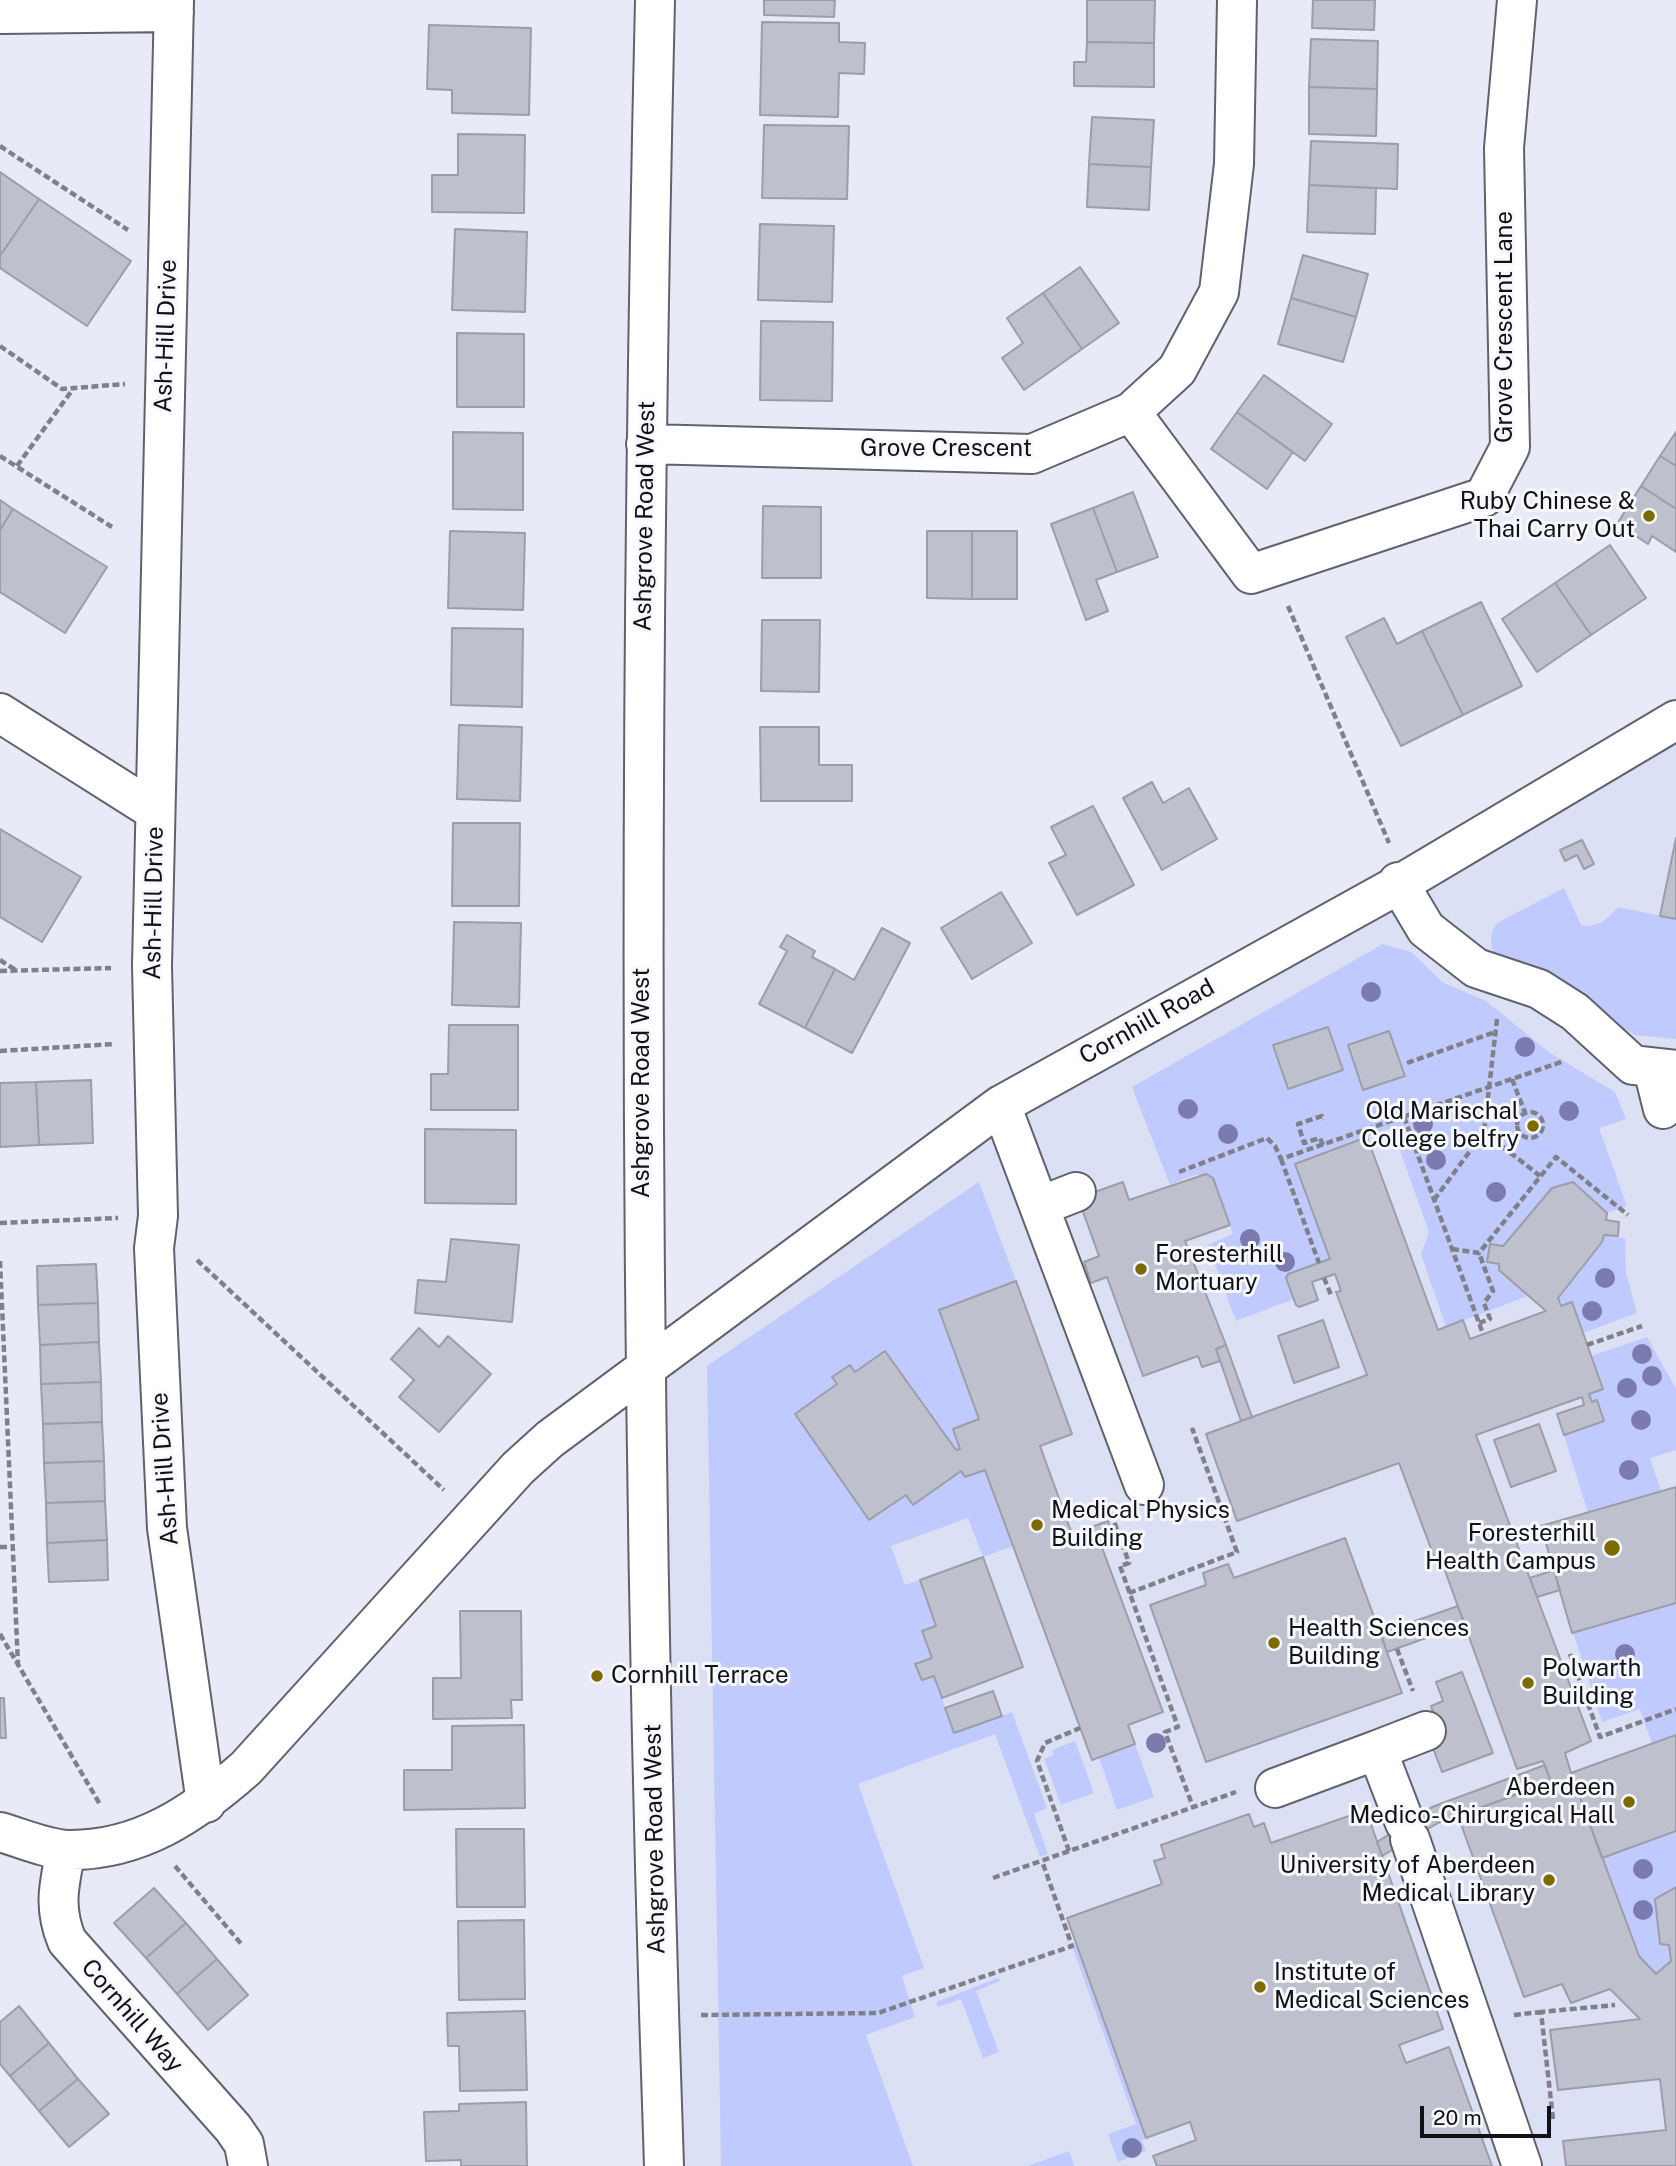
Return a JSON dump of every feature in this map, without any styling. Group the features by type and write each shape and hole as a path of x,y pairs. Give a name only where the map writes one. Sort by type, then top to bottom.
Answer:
{"street":[{"name":"Ashgrove Road West","path":"655,0 646,444 641,1127 658,2015 664,2166"},
{"name":"Grove Crescent","path":"646,444 1032,454 1131,412 1177,370 1219,292 1234,164 1237,0"},
{"name":"Grove Crescent Lane","path":"1131,412 1251,574 1484,497 1510,447 1504,148 1517,0"},
{"path":"0,14 174,6"},
{"name":"Ash-Hill Drive","path":"174,6 152,966 156,1232 167,1528 206,1803"},
{"path":"0,713 155,811"},
{"name":"Cornhill Road","path":"646,1368 1001,1105 1401,881 1676,720"},
{"path":"1401,881 1426,929 1476,968 1539,989 1575,1012 1608,1045 1633,1065 1664,1069 1663,1109"},
{"path":"1001,1105 1144,1485"},
{"path":"1040,1206 1076,1192"},
{"path":"0,1832 66,1850 135,1838 171,1825 206,1803 246,1768 517,1468 550,1439 646,1368"},
{"path":"1275,1788 1426,1731"},
{"path":"1377,1750 1521,2166"},
{"name":"Cornhill Way","path":"66,1850 58,1890 58,1919 68,1941 233,2129 244,2144 248,2166"}],"path":[{"path":"0,146 128,230 168,244"},
{"path":"0,346 62,389 165,380"},
{"path":"17,466 73,388"},
{"path":"0,456 112,527"},
{"path":"1271,567 1401,881"},
{"path":"0,960 18,971"},
{"path":"0,971 152,966"},
{"path":"1434,1200 1484,1132 1501,976"},
{"path":"1407,1063 1495,1032"},
{"path":"0,1051 106,1045"},
{"path":"1281,1159 1608,1045"},
{"path":"1512,1079 1525,1113"},
{"path":"1533,1112 1542,1120 1542,1132 1536,1138 1523,1137 1517,1130 1516,1122 1525,1113 1533,1112"},
{"path":"1323,1120 1322,1116 1298,1124 1304,1143 1320,1138 1323,1145"},
{"path":"1404,1116 1483,1334"},
{"path":"1484,1132 1540,1176"},
{"path":"1179,1172 1267,1139 1275,1146 1281,1159 1319,1264"},
{"path":"1479,1253 1556,1157 1628,1215"},
{"path":"0,1223 156,1232 192,1255 473,1517"},
{"path":"1452,1249 1479,1253"},
{"path":"1479,1253 1493,1292 1484,1303 1490,1319 1479,1323"},
{"path":"0,1261 3,1389 18,1665"},
{"path":"1324,1278 1331,1296"},
{"path":"1587,1345 1642,1326"},
{"path":"1129,1593 1237,1552 1192,1428"},
{"path":"0,1469 9,1469"},
{"path":"0,1547 13,1547"},
{"path":"1137,1613 1178,1727 1165,1732 1193,1807"},
{"path":"0,1634 135,1838 243,1946"},
{"path":"1570,1654 1600,1737 1676,1709"},
{"path":"1069,1851 1037,1761 1045,1742 1080,1728"},
{"path":"993,1878 1124,1831"},
{"path":"658,2015 878,2013 1072,1946 1042,1861"},
{"path":"1554,2130 1541,2012 1615,2006"}],"shaded area":[{"path":"1676,718 1676,2166 664,2166 646,1368 1157,1017"},
{"path":"1564,888 1581,925 1597,924 1618,907 1676,919 1676,1039 1635,1035 1497,960 1491,942 1497,923"},
{"path":"1383,944 1411,952 1442,982 1486,1001 1550,1053 1615,1092 1626,1119 1599,1128 1627,1206 1607,1213 1574,1182 1552,1188 1487,1262 1499,1264 1499,1270 1528,1296 1446,1327 1421,1254 1429,1232 1392,1128 1295,1164 1330,1259 1287,1275 1294,1299 1236,1321 1208,1245 1233,1234 1213,1178 1197,1175 1170,1185 1132,1087","holes":["1389,1031 1405,1075 1364,1090 1348,1045"]},
{"path":"979,1182 1016,1281 939,1310 979,1419 953,1429 960,1449 956,1450 855,1372 850,1365 832,1377 837,1384 795,1414 869,1520 906,1495 914,1505 961,1471 965,1477 985,1470 1013,1546 983,1557 968,1518 891,1546 905,1585 920,1580 936,1626 922,1631 932,1658 916,1664 922,1680 934,1676 954,1733 1012,1712 1047,1808 1034,1814 1048,1854 1040,1857 995,1734 858,1784 924,1968 902,1976 915,2017 866,2035 913,2166 721,2166 707,1366"},
{"path":"1604,1235 1625,1238 1626,1272 1637,1313 1583,1333 1558,1298 1602,1242"},
{"path":"1647,1337 1676,1389 1676,1450 1650,1458 1661,1491 1588,1513 1564,1435 1604,1421 1589,1394 1603,1389 1591,1356"},
{"path":"1676,1603 1676,1735 1652,1744 1640,1709 1602,1722 1573,1632"},
{"path":"1075,1741 1094,1793 1061,1805 1044,1759 1054,1755 1052,1750"},
{"path":"1135,1744 1154,1797 1117,1810 1099,1757"},
{"path":"1676,1831 1676,1887 1655,1899 1660,1944 1669,1945 1671,1961 1656,1974 1639,1956 1602,1858"},
{"path":"1076,1945 1146,2138 1142,2140 1146,2151 1118,2162 1108,2134 1136,2124 1072,1946"},
{"path":"998,1978 1000,1981 976,1991 999,2052 983,2058 961,1999 938,2007 936,2002"},
{"path":"1069,2151 1074,2166 1028,2166"}],"building":[{"path":"764,0 835,0 834,17 764,15"},
{"path":"1087,0 1155,0 1154,43 1087,42"},
{"path":"1313,0 1375,0 1374,30 1312,28"},
{"path":"762,22 839,23 839,42 865,43 864,74 839,73 838,117 760,115"},
{"path":"429,25 531,28 529,115 452,113 452,90 427,89"},
{"path":"1311,39 1378,41 1377,89 1309,87"},
{"path":"1087,42 1154,43 1154,87 1074,86 1074,62 1086,62"},
{"path":"1309,87 1377,89 1376,136 1309,134"},
{"path":"1092,117 1154,120 1151,167 1089,164"},
{"path":"764,125 849,126 847,199 762,198"},
{"path":"458,134 525,135 524,213 432,212 432,175 458,175"},
{"path":"1311,141 1398,144 1397,189 1309,185"},
{"path":"1089,164 1151,167 1149,210 1087,207"},
{"path":"0,172 39,199 0,256"},
{"path":"1309,185 1376,188 1375,234 1307,232"},
{"path":"39,199 131,261 87,326 0,268 0,256"},
{"path":"760,224 834,226 832,302 758,300"},
{"path":"455,229 527,232 525,312 452,310"},
{"path":"1303,255 1368,274 1356,317 1291,298"},
{"path":"1080,267 1119,323 1082,349 1043,293"},
{"path":"1043,293 1082,349 1024,390 1002,358 1023,343 1007,318"},
{"path":"1291,298 1356,317 1343,362 1278,344"},
{"path":"761,321 833,322 832,401 760,400"},
{"path":"457,333 524,334 524,407 457,407"},
{"path":"1264,375 1332,424 1305,461 1237,412"},
{"path":"1237,412 1293,452 1267,489 1211,449"},
{"path":"453,432 523,433 523,510 453,509"},
{"path":"1676,432 1676,466 1660,456"},
{"path":"1660,456 1676,466 1676,509 1641,486"},
{"name":"Ruby Chinese & Thai Carry Out","path":"1641,486 1676,509 1676,552 1652,536 1648,544 1617,524"},
{"path":"1133,492 1158,557 1117,572 1093,508"},
{"path":"0,500 13,509 0,530"},
{"path":"763,506 821,507 821,578 762,578"},
{"path":"1093,508 1117,572 1096,580 1108,611 1086,620 1051,524"},
{"path":"13,509 107,567 65,633 0,592 0,530"},
{"path":"450,531 525,533 523,610 448,608"},
{"path":"927,531 972,531 972,599 927,598"},
{"path":"972,531 1017,531 1017,599 972,599"},
{"path":"1610,545 1646,598 1591,635 1555,583"},
{"path":"1555,583 1591,635 1537,672 1502,619"},
{"path":"1481,602 1522,686 1463,715 1422,631"},
{"path":"1384,618 1397,644 1422,631 1463,715 1401,746 1346,637"},
{"path":"762,620 820,620 819,692 761,691"},
{"path":"452,628 523,629 522,707 451,705"},
{"path":"459,725 522,727 520,801 457,799"},
{"path":"760,727 819,727 819,765 852,765 852,801 761,801"},
{"path":"1152,782 1163,803 1189,788 1217,839 1162,870 1123,798"},
{"path":"1093,806 1134,885 1077,915 1049,863 1066,855 1051,827"},
{"path":"453,823 520,823 519,906 452,906"},
{"path":"0,829 81,877 42,942 0,917"},
{"path":"1676,838 1676,919 1660,916"},
{"path":"1582,840 1594,864 1584,869 1577,855 1565,861 1560,850"},
{"path":"1001,892 1032,943 972,979 941,928"},
{"path":"454,922 521,923 519,1007 452,1005"},
{"path":"882,928 910,943 852,1053 805,1028 835,969 854,980"},
{"path":"787,935 815,951 812,957 835,969 805,1028 759,1004 787,951 780,947"},
{"path":"449,1025 518,1025 518,1110 431,1110 431,1074 448,1074"},
{"path":"1328,1027 1343,1070 1288,1089 1273,1045"},
{"path":"1389,1031 1405,1076 1363,1090 1348,1045"},
{"path":"91,1080 93,1143 39,1145 36,1082"},
{"path":"36,1082 39,1145 0,1147 0,1083"},
{"path":"425,1129 516,1130 516,1204 425,1203"},
{"name":"Polwarth Building","path":"1367,1137 1438,1330 1463,1320 1470,1339 1546,1311 1499,1270 1499,1264 1487,1262 1490,1244 1503,1246 1552,1188 1573,1182 1607,1213 1606,1220 1619,1222 1618,1236 1604,1235 1602,1242 1558,1298 1561,1306 1572,1302 1603,1389 1589,1394 1592,1402 1597,1400 1604,1421 1564,1435 1557,1414 1584,1405 1582,1397 1476,1435 1591,1741 1565,1753 1571,1773 1639,1956 1656,1974 1671,1961 1669,1945 1660,1944 1655,1899 1676,1887 1676,2166 1566,2166 1563,2141 1666,2130 1660,2079 1558,2090 1550,2030 1640,2019 1610,1989 1571,2003 1562,1984 1524,1997 1458,1816 1551,1782 1543,1761 1517,1769 1444,1568 1439,1570 1399,1463 1237,1521 1206,1434 1367,1375 1336,1292 1341,1291 1335,1274 1312,1282 1318,1300 1299,1307 1286,1278 1288,1274 1330,1259 1295,1164"},
{"name":"Foresterhill Mortuary","path":"1206,1174 1213,1178 1230,1225 1185,1241 1226,1345 1216,1349 1220,1361 1202,1367 1198,1356 1143,1376 1107,1277 1091,1283 1084,1262 1099,1256 1078,1198 1123,1182 1129,1200"},
{"path":"451,1239 519,1245 512,1322 415,1313 418,1280 446,1282"},
{"path":"96,1264 98,1303 38,1305 37,1266"},
{"name":"Medical Physics Building","path":"1016,1281 1072,1434 1040,1446 1072,1534 1108,1521 1114,1536 1100,1542 1163,1712 1128,1725 1135,1744 1092,1760 985,1470 965,1477 961,1471 913,1505 906,1495 869,1520 795,1414 837,1384 832,1377 850,1365 855,1372 885,1351 956,1450 960,1449 953,1429 979,1419 939,1310"},
{"path":"98,1303 99,1342 40,1345 38,1305"},
{"path":"1323,1320 1339,1367 1294,1383 1278,1336"},
{"path":"419,1328 439,1347 448,1336 491,1374 439,1432 399,1397 414,1380 391,1359"},
{"path":"99,1342 101,1382 41,1384 40,1345"},
{"path":"1226,1345 1252,1417 1241,1421 1216,1349"},
{"path":"101,1382 102,1422 43,1424 41,1384"},
{"path":"102,1422 104,1461 44,1463 43,1424"},
{"path":"1539,1424 1556,1471 1511,1487 1494,1440"},
{"path":"104,1461 105,1501 46,1503 44,1463"},
{"name":"Foresterhill Health Campus","path":"1676,1487 1676,1603 1572,1633 1541,1526"},
{"path":"105,1501 107,1540 47,1543 46,1503"},
{"name":"Health Sciences Building","path":"1345,1538 1402,1693 1206,1762 1150,1605 1206,1585 1203,1573 1228,1564 1234,1578"},
{"path":"107,1540 108,1580 49,1582 47,1543"},
{"path":"983,1557 1023,1667 942,1698 934,1676 922,1680 915,1664 932,1658 922,1631 936,1626 920,1580"},
{"path":"1554,1570 1560,1590 1537,1597 1530,1578"},
{"path":"1458,1606 1465,1624 1387,1652 1381,1633"},
{"path":"460,1611 521,1611 522,1700 511,1700 512,1718 433,1719 433,1678 461,1678"},
{"path":"1462,1672 1493,1753 1442,1772 1430,1740 1441,1735 1431,1706 1443,1701 1436,1682"},
{"path":"993,1691 1002,1716 954,1733 945,1708"},
{"path":"0,1698 4,1698 6,1738 0,1738"},
{"path":"524,1725 525,1808 404,1810 404,1770 452,1770 452,1726"},
{"name":"Aberdeen Medico-Chirurgical Hall","path":"1676,1735 1676,1831 1602,1858 1571,1773"},
{"path":"1545,1765 1551,1782 1438,1823 1382,1856 1377,1842 1432,1807"},
{"name":"Institute of Medical Sciences","path":"1366,1810 1443,2029 1399,2045 1406,2063 1449,2047 1492,2166 1157,2166 1153,2156 1196,2140 1190,2122 1146,2138 1067,1918 1162,1884 1154,1861 1165,1858 1161,1845 1249,1814 1254,1827 1264,1823 1271,1843"},
{"path":"456,1829 524,1829 525,1907 457,1907"},
{"path":"154,1888 186,1923 146,1958 114,1923"},
{"path":"524,1920 525,1999 459,2000 458,1921"},
{"path":"186,1923 217,1959 177,1994 146,1958"},
{"path":"217,1959 248,1995 208,2030 177,1994"},
{"path":"19,2006 49,2043 10,2076 0,2064 0,2022"},
{"path":"525,2011 527,2090 460,2091 459,2046 448,2046 447,2013"},
{"path":"49,2043 78,2079 39,2111 10,2076"},
{"path":"78,2079 109,2114 69,2147 39,2111"},
{"path":"526,2102 527,2166 461,2166 461,2160 426,2161 424,2112 459,2111 459,2104"}],"place":[{"name":"Ruby Chinese & Thai Carry Out","path":"1649,516"},
{"name":"Old Marischal College belfry","path":"1533,1126"},
{"name":"Foresterhill Mortuary","path":"1141,1269"},
{"name":"Medical Physics Building","path":"1037,1525"},
{"name":"Foresterhill Health Campus","path":"1612,1548"},
{"name":"Health Sciences Building","path":"1274,1643"},
{"name":"Cornhill Terrace","path":"597,1676"},
{"name":"Polwarth Building","path":"1528,1683"},
{"name":"Aberdeen Medico-Chirurgical Hall","path":"1629,1802"},
{"name":"University of Aberdeen Medical Library","path":"1549,1880"},
{"name":"Institute of Medical Sciences","path":"1260,1987"}]}
